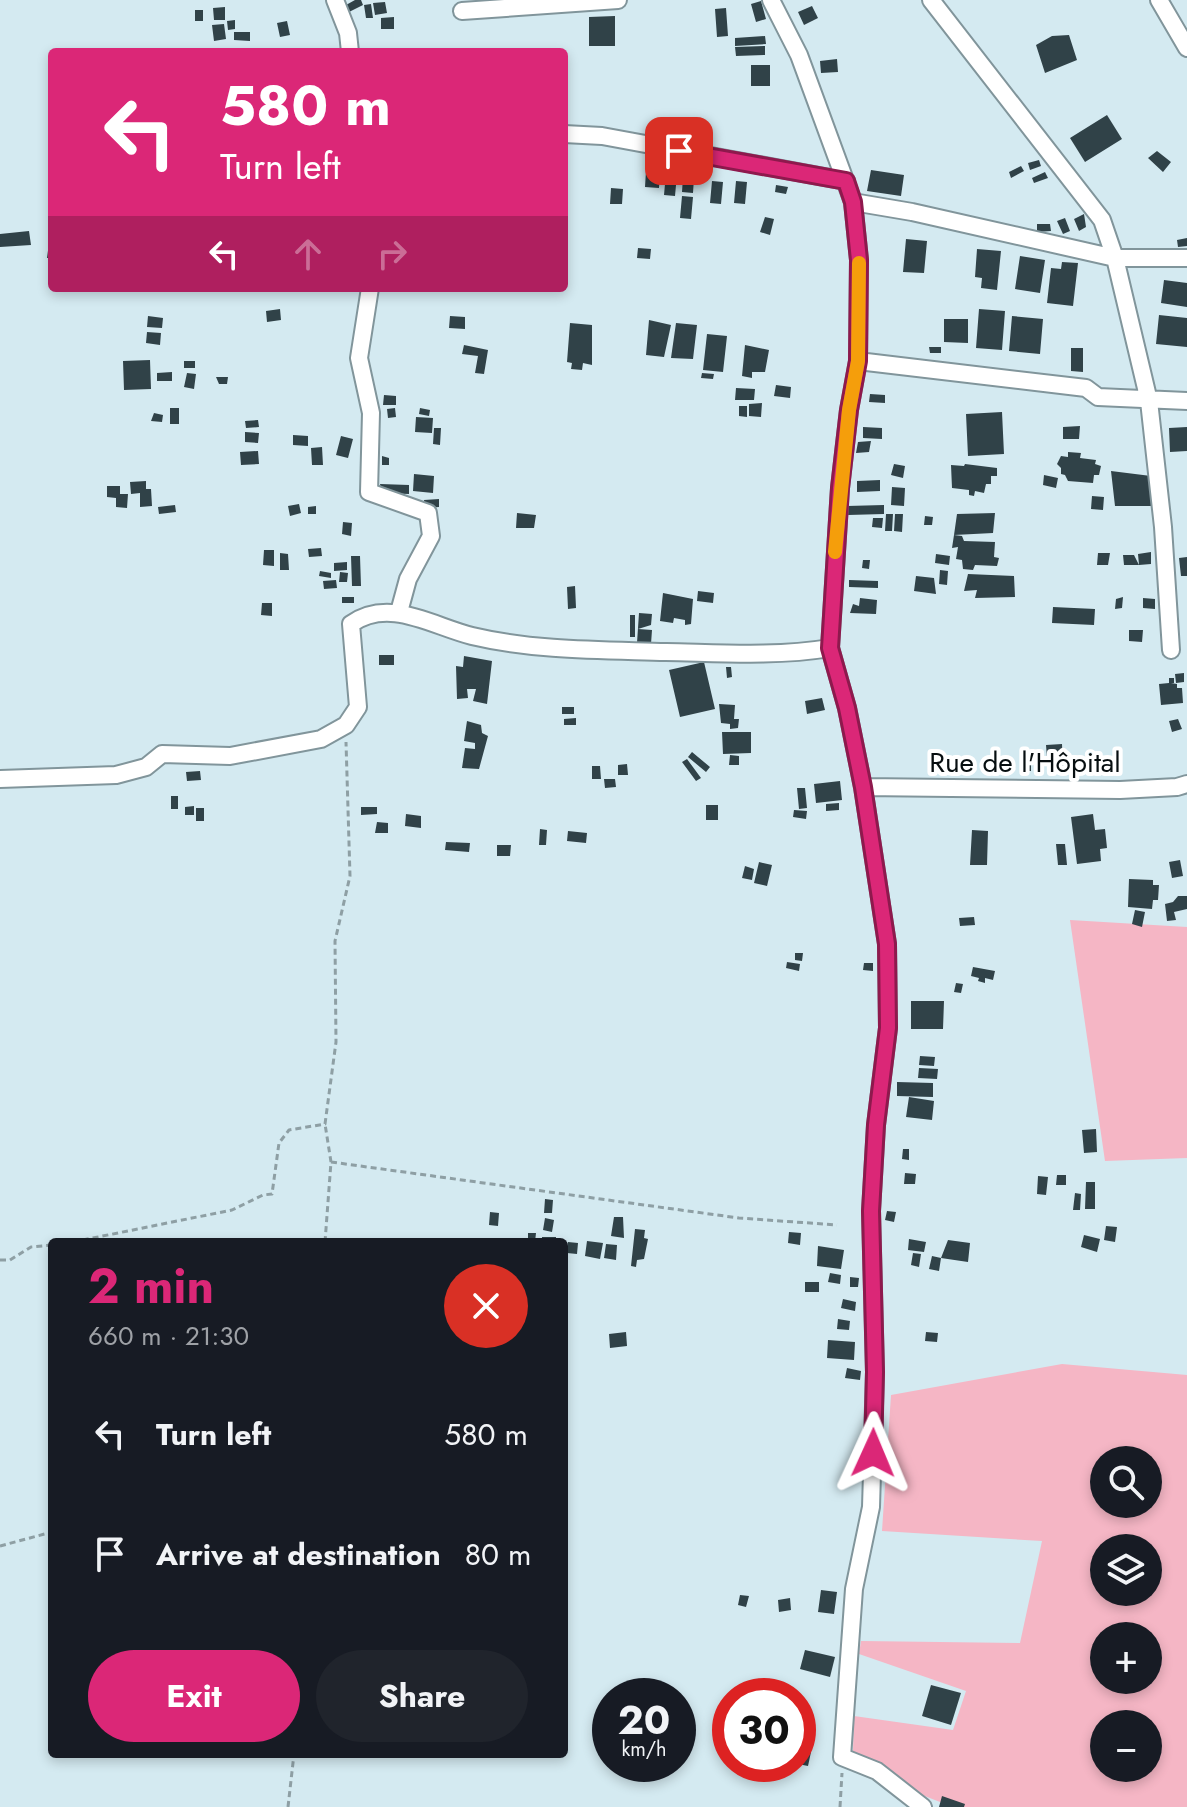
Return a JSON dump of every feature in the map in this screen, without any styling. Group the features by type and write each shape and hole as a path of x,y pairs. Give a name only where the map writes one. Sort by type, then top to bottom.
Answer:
{"street":[{"path":"335,0 348,33 350,48"},
{"path":"462,11 618,0"},
{"path":"771,0 799,55 853,202 859,260 858,361 840,488 830,648 847,708 863,787 887,944 888,1028 876,1125 871,1211 875,1372 871,1507 854,1589 842,1757 877,1771 923,1807"},
{"path":"931,0 1102,220 1115,258 1149,401 1163,527 1171,650"},
{"path":"1159,0 1187,48"},
{"path":"568,134 602,136 846,181"},
{"path":"853,202 912,212 1115,258 1187,258"},
{"path":"369,292 359,358 371,413 369,492 428,513 431,536 408,579 399,612"},
{"path":"858,361 1086,388 1098,397 1187,401"},
{"path":"0,779 116,775 146,767 162,754 230,756 321,739 346,725 358,707 351,624 365,614 399,612 452,630 517,644 763,654 830,648"},
{"name":"Rue de l'Hôpital","path":"863,787 1120,790 1187,784"}],"path":[{"path":"325,1238 331,1162 325,1124 336,1042 335,941 350,876 346,725"},
{"path":"93,1238 221,1213 272,1194 279,1143 289,1130 325,1124"},
{"path":"331,1162 739,1218 837,1225"},
{"path":"0,1260 10,1260 31,1247 48,1245"},
{"path":"0,1546 48,1533"},
{"path":"840,1807 842,1757"},
{"path":"288,1807 294,1758"}],"shaded area":[{"path":"1070,920 1187,927 1187,1158 1105,1161"},
{"path":"1062,1364 1187,1375 1187,1807 953,1807 922,1795 853,1751 854,1716 953,1730 966,1691 859,1654 861,1641 1020,1643 1042,1541 882,1531 891,1395"}],"building":[{"path":"361,0 363,5 349,12 346,5"},
{"path":"761,1 766,19 756,22 751,4"},
{"path":"385,2 387,13 375,15 373,3"},
{"path":"371,4 373,18 366,18 364,5"},
{"path":"812,6 818,18 804,25 798,12"},
{"path":"225,7 225,20 214,20 213,8"},
{"path":"726,8 728,36 717,37 715,9"},
{"path":"195,10 203,10 203,21 195,21"},
{"path":"615,16 615,46 589,46 589,17"},
{"path":"394,17 394,29 381,29 381,18"},
{"path":"235,20 235,29 228,30 227,21"},
{"path":"287,21 290,35 280,37 277,23"},
{"path":"224,24 226,39 214,41 212,25"},
{"path":"234,32 250,32 250,41 234,40"},
{"path":"1069,35 1077,60 1045,73 1036,45 1052,36"},
{"path":"765,36 766,44 735,46 735,38"},
{"path":"765,46 765,55 736,56 735,47"},
{"path":"837,59 838,72 821,73 820,61"},
{"path":"751,65 770,65 770,86 751,86"},
{"path":"1107,115 1122,139 1085,162 1070,138"},
{"path":"1157,151 1171,162 1163,172 1148,158"},
{"path":"674,160 682,161 681,172 673,171"},
{"path":"1039,160 1041,166 1030,170 1028,163"},
{"path":"1021,166 1024,171 1011,178 1009,172"},
{"path":"871,170 904,175 901,196 867,191"},
{"path":"646,171 660,173 659,188 645,187"},
{"path":"1045,172 1048,178 1034,183 1032,178"},
{"path":"666,173 677,174 675,196 664,195"},
{"path":"683,177 694,178 693,193 682,192"},
{"path":"712,181 723,182 721,204 710,203"},
{"path":"736,181 747,182 745,204 734,203"},
{"path":"776,185 788,187 786,194 775,192"},
{"path":"611,188 623,189 622,204 610,204"},
{"path":"682,196 693,197 691,219 680,218"},
{"path":"1084,214 1086,227 1079,231 1074,219"},
{"path":"765,217 774,219 770,235 760,232"},
{"path":"1065,218 1070,231 1063,234 1057,221"},
{"path":"1037,224 1050,224 1051,231 1037,232"},
{"path":"29,231 31,245 0,247 0,234"},
{"path":"1187,238 1187,246 1178,247 1177,240"},
{"path":"906,239 927,241 924,273 903,272"},
{"path":"638,248 651,249 650,259 637,258"},
{"path":"977,249 1001,251 997,290 981,288 982,278 975,277"},
{"path":"1020,256 1045,260 1040,293 1015,289"},
{"path":"1062,262 1078,263 1073,306 1047,303 1051,268 1061,269"},
{"path":"1164,280 1187,283 1187,307 1161,303"},
{"path":"280,309 281,320 267,322 266,311"},
{"path":"979,309 1005,311 1002,350 976,348"},
{"path":"1159,315 1187,318 1187,347 1156,344"},
{"path":"148,316 163,318 162,328 147,327"},
{"path":"450,316 465,317 465,329 449,328"},
{"path":"1012,316 1043,319 1040,354 1009,351"},
{"path":"944,319 968,319 968,343 944,342"},
{"path":"649,320 671,325 664,357 646,355"},
{"path":"570,323 592,325 592,365 583,363 582,370 571,369 572,363 567,362"},
{"path":"676,323 697,325 693,359 671,358"},
{"path":"147,332 161,333 160,345 146,343"},
{"path":"707,334 727,336 723,372 703,370"},
{"path":"464,345 488,350 484,374 475,373 478,356 462,354"},
{"path":"745,345 769,350 765,372 752,372 752,378 742,376"},
{"path":"929,347 941,347 941,353 930,353"},
{"path":"1071,348 1083,348 1083,372 1071,371"},
{"path":"150,360 151,389 124,390 123,361"},
{"path":"184,361 195,361 195,368 184,368"},
{"path":"172,372 172,381 157,381 157,373"},
{"path":"187,373 196,374 194,389 184,387"},
{"path":"702,373 714,374 713,379 701,378"},
{"path":"216,377 228,377 227,384 219,384"},
{"path":"776,385 791,387 790,398 774,396"},
{"path":"736,388 755,389 754,400 735,400"},
{"path":"870,394 885,395 885,403 869,402"},
{"path":"384,395 396,396 396,405 383,405"},
{"path":"762,403 761,417 749,416 749,404"},
{"path":"739,406 747,406 747,417 739,416"},
{"path":"170,408 179,408 179,424 170,424"},
{"path":"395,408 396,417 388,418 387,409"},
{"path":"420,408 430,410 429,416 419,414"},
{"path":"1002,412 1004,454 968,456 966,414"},
{"path":"154,413 163,415 162,422 151,421"},
{"path":"416,417 433,418 432,433 415,432"},
{"path":"258,420 259,427 246,428 245,421"},
{"path":"1080,426 1079,439 1063,439 1063,427"},
{"path":"863,427 882,428 882,439 863,438"},
{"path":"1187,427 1187,451 1170,452 1169,428"},
{"path":"434,428 441,428 440,445 433,444"},
{"path":"245,432 259,433 258,443 245,442"},
{"path":"293,435 308,436 308,446 293,445"},
{"path":"341,436 353,439 348,458 336,455"},
{"path":"871,441 869,452 856,453 858,442"},
{"path":"322,447 323,465 312,465 311,448"},
{"path":"258,451 259,464 241,465 240,452"},
{"path":"1068,452 1081,453 1080,458 1096,460 1095,464 1101,466 1099,475 1094,475 1093,483 1068,481 1061,474 1057,464 1061,456 1068,457"},
{"path":"382,456 389,458 389,465 382,465"},
{"path":"894,464 905,466 903,478 891,475"},
{"path":"951,465 997,468 997,476 991,476 991,484 986,484 984,493 975,491 974,496 969,495 969,490 952,488"},
{"path":"1111,471 1151,476 1152,506 1115,506"},
{"path":"414,474 434,476 433,493 413,491"},
{"path":"1044,475 1058,478 1056,488 1043,485"},
{"path":"880,480 880,491 857,492 857,481"},
{"path":"146,481 146,489 151,489 152,506 140,507 140,493 131,494 130,482"},
{"path":"380,484 409,485 409,494 382,493"},
{"path":"107,486 120,486 120,494 128,494 127,508 116,507 116,498 107,497"},
{"path":"892,487 905,488 904,506 891,505"},
{"path":"1092,496 1104,497 1103,510 1091,509"},
{"path":"439,499 439,507 425,508 424,500"},
{"path":"299,504 301,513 290,516 288,506"},
{"path":"175,505 176,512 159,514 158,507"},
{"path":"884,505 884,514 848,515 847,506"},
{"path":"316,506 316,514 308,514 308,507"},
{"path":"517,513 536,515 534,528 516,528"},
{"path":"995,513 993,533 954,535 957,514"},
{"path":"886,514 893,514 892,531 885,531"},
{"path":"895,514 903,514 902,532 894,531"},
{"path":"925,516 933,517 932,525 924,525"},
{"path":"873,518 883,518 882,528 872,527"},
{"path":"343,522 352,523 351,536 342,534"},
{"path":"954,535 962,536 964,541 995,542 994,557 999,558 997,566 975,565 973,570 963,569 962,560 956,559 958,547 952,548"},
{"path":"321,548 322,556 309,557 308,549"},
{"path":"264,550 274,550 274,566 263,565"},
{"path":"1151,552 1151,564 1139,565 1138,554"},
{"path":"280,553 288,554 289,570 280,570"},
{"path":"1098,553 1110,553 1108,565 1097,565"},
{"path":"936,554 950,556 949,565 935,563"},
{"path":"1123,555 1134,555 1139,565 1124,565"},
{"path":"351,556 360,556 361,586 352,586"},
{"path":"1187,557 1187,576 1181,576 1179,558"},
{"path":"863,560 870,560 869,569 862,568"},
{"path":"347,562 347,570 334,571 334,563"},
{"path":"940,570 948,571 947,585 939,584"},
{"path":"320,571 331,573 331,578 319,576"},
{"path":"340,572 348,573 347,582 339,582"},
{"path":"968,574 1014,576 1015,597 975,598 977,590 964,591"},
{"path":"916,576 934,578 936,594 914,591"},
{"path":"336,580 337,588 324,589 323,581"},
{"path":"849,580 878,581 878,588 849,587"},
{"path":"575,586 576,608 568,609 567,587"},
{"path":"698,591 714,593 713,603 697,601"},
{"path":"663,593 693,599 691,624 685,625 685,620 674,618 673,623 660,621"},
{"path":"342,597 354,597 354,603 342,603"},
{"path":"1123,597 1122,608 1115,609 1116,599"},
{"path":"860,598 877,600 876,614 850,613 853,604 859,606"},
{"path":"1143,598 1155,599 1155,609 1143,608"},
{"path":"262,603 272,603 272,616 261,615"},
{"path":"1053,607 1095,609 1094,625 1052,623"},
{"path":"639,613 652,614 651,625 638,629 652,630 651,644 637,643"},
{"path":"630,615 635,615 635,637 630,637"},
{"path":"1129,630 1143,630 1142,642 1129,641"},
{"path":"379,655 394,655 394,665 379,665"},
{"path":"464,656 492,661 487,704 473,701 476,689 467,689 468,698 457,699 456,666 463,667"},
{"path":"704,662 715,709 680,717 669,670"},
{"path":"726,667 731,667 732,677 727,678"},
{"path":"1184,673 1184,682 1176,683 1175,674"},
{"path":"1169,678 1174,678 1174,683 1171,683 1177,684 1177,688 1182,688 1183,703 1161,705 1159,684 1169,683"},
{"path":"822,698 825,710 807,714 805,701"},
{"path":"719,704 735,705 734,719 739,719 738,728 730,729 730,724 721,723"},
{"path":"562,707 574,707 574,714 562,714"},
{"path":"576,718 576,725 564,725 564,719"},
{"path":"1178,719 1182,729 1172,732 1169,721"},
{"path":"467,721 481,725 482,733 488,736 479,769 462,768 465,748 475,749 475,743 464,741"},
{"path":"722,732 751,732 751,753 723,754"},
{"path":"1062,744 1063,768 1048,770 1046,745"},
{"path":"692,752 710,767 706,772 688,757"},
{"path":"730,755 739,756 739,765 729,765"},
{"path":"1022,755 1031,755 1031,771 1022,771"},
{"path":"687,759 701,778 696,781 682,762"},
{"path":"627,764 628,775 618,775 618,765"},
{"path":"592,766 600,766 601,779 592,779"},
{"path":"200,771 201,780 187,781 186,772"},
{"path":"604,779 615,779 616,787 605,788"},
{"path":"840,781 842,800 816,803 814,784"},
{"path":"797,788 805,788 807,808 799,809"},
{"path":"171,796 178,796 178,809 171,809"},
{"path":"839,803 839,810 826,811 826,804"},
{"path":"706,805 718,805 718,820 706,820"},
{"path":"194,806 194,815 185,815 185,807"},
{"path":"361,807 377,807 377,814 361,815"},
{"path":"196,808 204,808 204,821 196,821"},
{"path":"794,810 807,811 806,819 793,817"},
{"path":"406,814 421,816 421,828 405,826"},
{"path":"1093,814 1095,830 1105,829 1107,848 1100,849 1101,861 1077,864 1071,817"},
{"path":"377,822 388,823 388,833 375,833"},
{"path":"540,829 547,830 546,845 539,845"},
{"path":"972,830 988,831 987,865 970,865"},
{"path":"568,831 587,833 586,843 567,841"},
{"path":"446,842 470,843 469,852 445,850"},
{"path":"1056,844 1065,844 1067,865 1058,865"},
{"path":"497,845 511,845 510,856 497,856"},
{"path":"1180,860 1183,876 1172,878 1169,862"},
{"path":"759,862 772,865 767,886 754,883"},
{"path":"745,866 754,869 752,880 742,878"},
{"path":"1129,879 1153,880 1153,885 1159,885 1158,900 1153,900 1152,909 1128,907"},
{"path":"1178,896 1187,896 1187,909 1174,912 1176,920 1167,921 1165,904 1173,902"},
{"path":"1135,910 1145,912 1142,927 1132,924"},
{"path":"974,917 975,925 960,926 959,918"},
{"path":"795,953 803,953 802,961 795,960"},
{"path":"787,962 800,964 799,971 786,968"},
{"path":"864,963 873,963 873,971 863,970"},
{"path":"973,967 995,971 993,980 985,978 985,983 978,981 979,978 971,976"},
{"path":"956,983 963,984 961,993 954,992"},
{"path":"911,1001 944,1001 943,1029 911,1029"},
{"path":"920,1056 935,1057 934,1066 919,1065"},
{"path":"919,1068 938,1069 937,1079 918,1078"},
{"path":"897,1082 933,1083 933,1097 897,1096"},
{"path":"909,1097 934,1101 932,1120 906,1117"},
{"path":"1096,1129 1097,1152 1084,1153 1082,1130"},
{"path":"903,1149 909,1149 909,1160 902,1159"},
{"path":"905,1173 916,1174 915,1184 904,1184"},
{"path":"1057,1175 1066,1175 1066,1185 1056,1185"},
{"path":"1038,1176 1048,1177 1046,1195 1037,1194"},
{"path":"1086,1182 1095,1182 1095,1209 1085,1209"},
{"path":"1075,1193 1081,1194 1080,1210 1073,1210"},
{"path":"545,1199 553,1200 552,1213 544,1213"},
{"path":"887,1211 896,1212 894,1222 885,1220"},
{"path":"490,1212 499,1213 498,1226 489,1225"},
{"path":"614,1217 623,1217 624,1238 611,1236"},
{"path":"545,1218 554,1220 552,1232 543,1230"},
{"path":"1106,1226 1117,1227 1115,1242 1104,1240"},
{"path":"635,1229 645,1230 644,1238 648,1239 644,1259 637,1260 636,1267 631,1266"},
{"path":"789,1232 801,1233 800,1245 788,1243"},
{"path":"1084,1235 1100,1239 1097,1252 1081,1247"},
{"path":"909,1239 926,1242 924,1252 908,1250"},
{"path":"948,1240 970,1243 968,1262 941,1258"},
{"path":"587,1241 603,1243 600,1259 585,1256"},
{"path":"568,1242 578,1243 577,1254 568,1253"},
{"path":"606,1244 617,1245 616,1260 604,1258"},
{"path":"818,1246 844,1250 841,1269 817,1266"},
{"path":"913,1253 921,1254 919,1267 911,1265"},
{"path":"932,1256 941,1258 939,1271 929,1269"},
{"path":"830,1273 841,1275 840,1284 828,1282"},
{"path":"850,1277 859,1278 858,1287 850,1287"},
{"path":"805,1282 819,1282 819,1292 805,1292"},
{"path":"843,1299 856,1302 855,1311 841,1308"},
{"path":"838,1319 850,1321 849,1330 837,1329"},
{"path":"626,1332 627,1346 610,1348 609,1334"},
{"path":"926,1332 938,1333 937,1342 925,1341"},
{"path":"828,1340 855,1342 854,1360 827,1358"},
{"path":"847,1368 861,1371 860,1380 845,1378"},
{"path":"821,1590 837,1592 834,1614 818,1612"},
{"path":"740,1595 749,1596 746,1607 738,1605"},
{"path":"790,1598 791,1610 779,1612 778,1600"},
{"path":"805,1650 835,1657 830,1677 800,1669"},
{"path":"931,1685 961,1693 951,1725 922,1716"},
{"path":"942,1796 965,1804 964,1807 939,1807"}],"slow traffic":[{"path":"835,552 849,410 858,361 859,263"}],"route":[{"path":"679,151 846,181 853,202 859,260 858,361 840,488 830,648 847,708 863,787 887,944 888,1028 876,1125 871,1211 875,1372 873,1453"}]}
